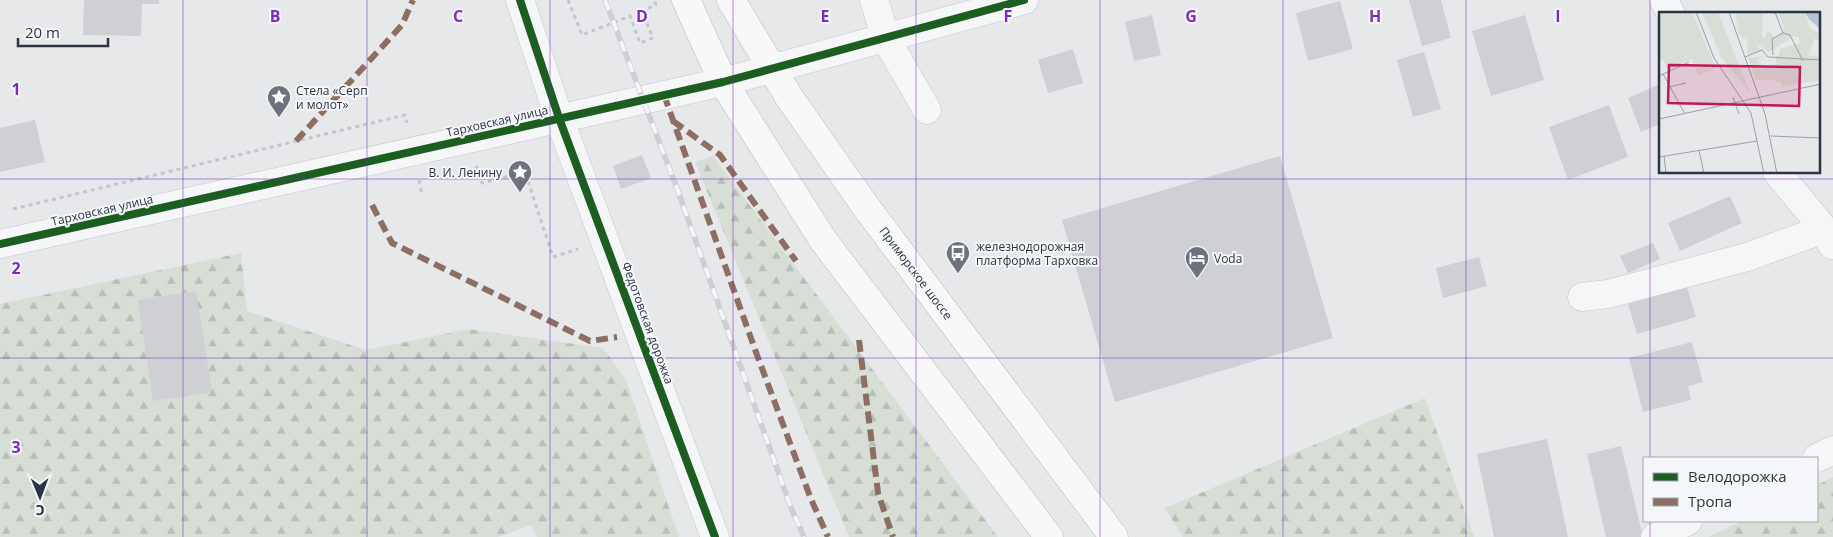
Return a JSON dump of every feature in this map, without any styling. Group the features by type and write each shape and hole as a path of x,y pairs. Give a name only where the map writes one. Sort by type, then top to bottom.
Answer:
{"highway":[{"path":"686,0 723,82 823,240 1049,537"},
{"name":"Приморское шоссе","path":"731,0 771,70 866,207 1114,537"}],"street":[{"name":"Федотовская дорожка","path":"520,0 559,118 715,537"},
{"path":"874,0 886,39 927,110"},
{"name":"Тарховская улица","path":"0,244 723,82 1024,0"},
{"path":"1664,0 1670,12"},
{"path":"1582,297 1608,294 1747,256 1829,238 1779,174"},
{"path":"1818,458 1833,450"},
{"path":"1654,537 1686,522"}],"path":[{"path":"568,0 582,34 630,16 640,43 653,38 642,11 656,5 654,0"},
{"path":"10,209 405,115"},
{"path":"474,157 482,183 525,172 553,257 585,247"}],"green space":[{"path":"713,156 998,537 849,537 695,162"},
{"path":"241,253 247,311 366,350 468,329 603,348 626,380 679,537 537,537 531,525 498,537 0,537 0,304"},
{"path":"1425,398 1474,537 1183,537 1165,508"},
{"path":"1833,477 1833,537 1708,537 1740,522 1818,522 1818,484"}],"building":[{"path":"84,0 159,0 159,4 142,4 141,36 83,35"},
{"path":"1409,0 1441,0 1451,38 1422,46"},
{"path":"1340,1 1353,49 1308,61 1296,13"},
{"path":"1152,15 1161,55 1134,61 1125,22"},
{"path":"1525,15 1544,80 1491,96 1472,31"},
{"path":"1073,49 1083,83 1048,93 1038,60"},
{"path":"1424,52 1441,109 1413,117 1397,60"},
{"path":"1659,84 1659,124 1641,132 1628,98"},
{"path":"1609,105 1628,157 1568,180 1549,127"},
{"path":"35,120 45,162 0,172 0,128"},
{"path":"642,155 651,178 621,189 613,166"},
{"name":"Voda","path":"1280,156 1333,338 1115,402 1062,220"},
{"path":"1730,196 1742,223 1680,251 1668,223"},
{"path":"1653,243 1660,259 1628,273 1620,256"},
{"path":"1479,257 1487,286 1443,298 1436,268"},
{"path":"1687,287 1696,317 1637,334 1628,304"},
{"path":"196,291 212,392 153,401 138,300"},
{"path":"1692,342 1703,382 1688,386 1691,400 1643,412 1629,358"},
{"path":"1547,439 1568,537 1494,537 1477,454"},
{"path":"1621,446 1643,537 1606,537 1587,454"}],"railway":[{"path":"605,0 678,191 790,505 804,537"}],"marked path":[{"path":"296,141 402,25 413,0"},
{"path":"664,95 757,355 811,499 828,537"},
{"path":"673,121 720,155 796,261"},
{"path":"372,205 392,243 590,341 617,337"},
{"path":"859,340 878,493 893,537"}],"cycle path":[{"path":"520,0 559,118 715,537"},
{"path":"0,244 723,82 1024,0"}],"place":[{"name":"Стела «Серп и молот»","path":"279,118"},
{"name":"В. И. Ленину","path":"520,193"},
{"name":"железнодорожная платформа Тарховка","path":"958,274"},
{"name":"Voda","path":"1197,279"}]}
